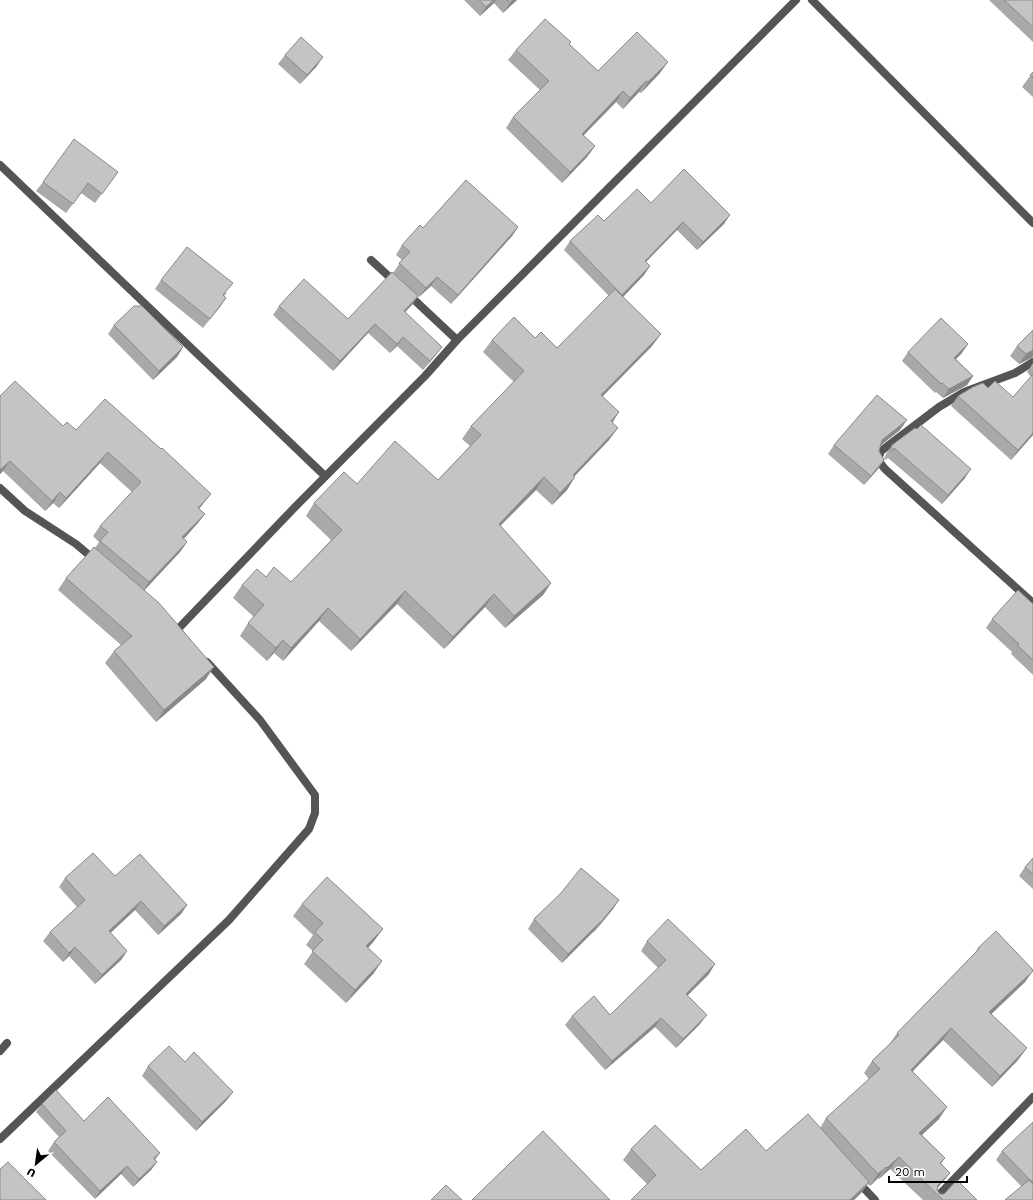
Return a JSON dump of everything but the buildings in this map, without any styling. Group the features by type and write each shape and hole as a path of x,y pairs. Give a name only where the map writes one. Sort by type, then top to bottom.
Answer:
{"street":[{"path":"187,641 174,628 425,376 457,340 796,0"},
{"path":"812,0 1033,223"},
{"path":"0,165 325,476"},
{"path":"372,260 457,340"},
{"path":"1033,362 1015,373 964,392 939,407 881,451 878,460 885,469 1033,603"},
{"path":"0,488 25,511 76,544 100,564"},
{"path":"0,1139 229,920 309,830 316,813 315,795 260,720 202,657"},
{"path":"0,1051 7,1043"},
{"path":"934,1200 1033,1097"},
{"path":"853,1176 875,1200"}]}
